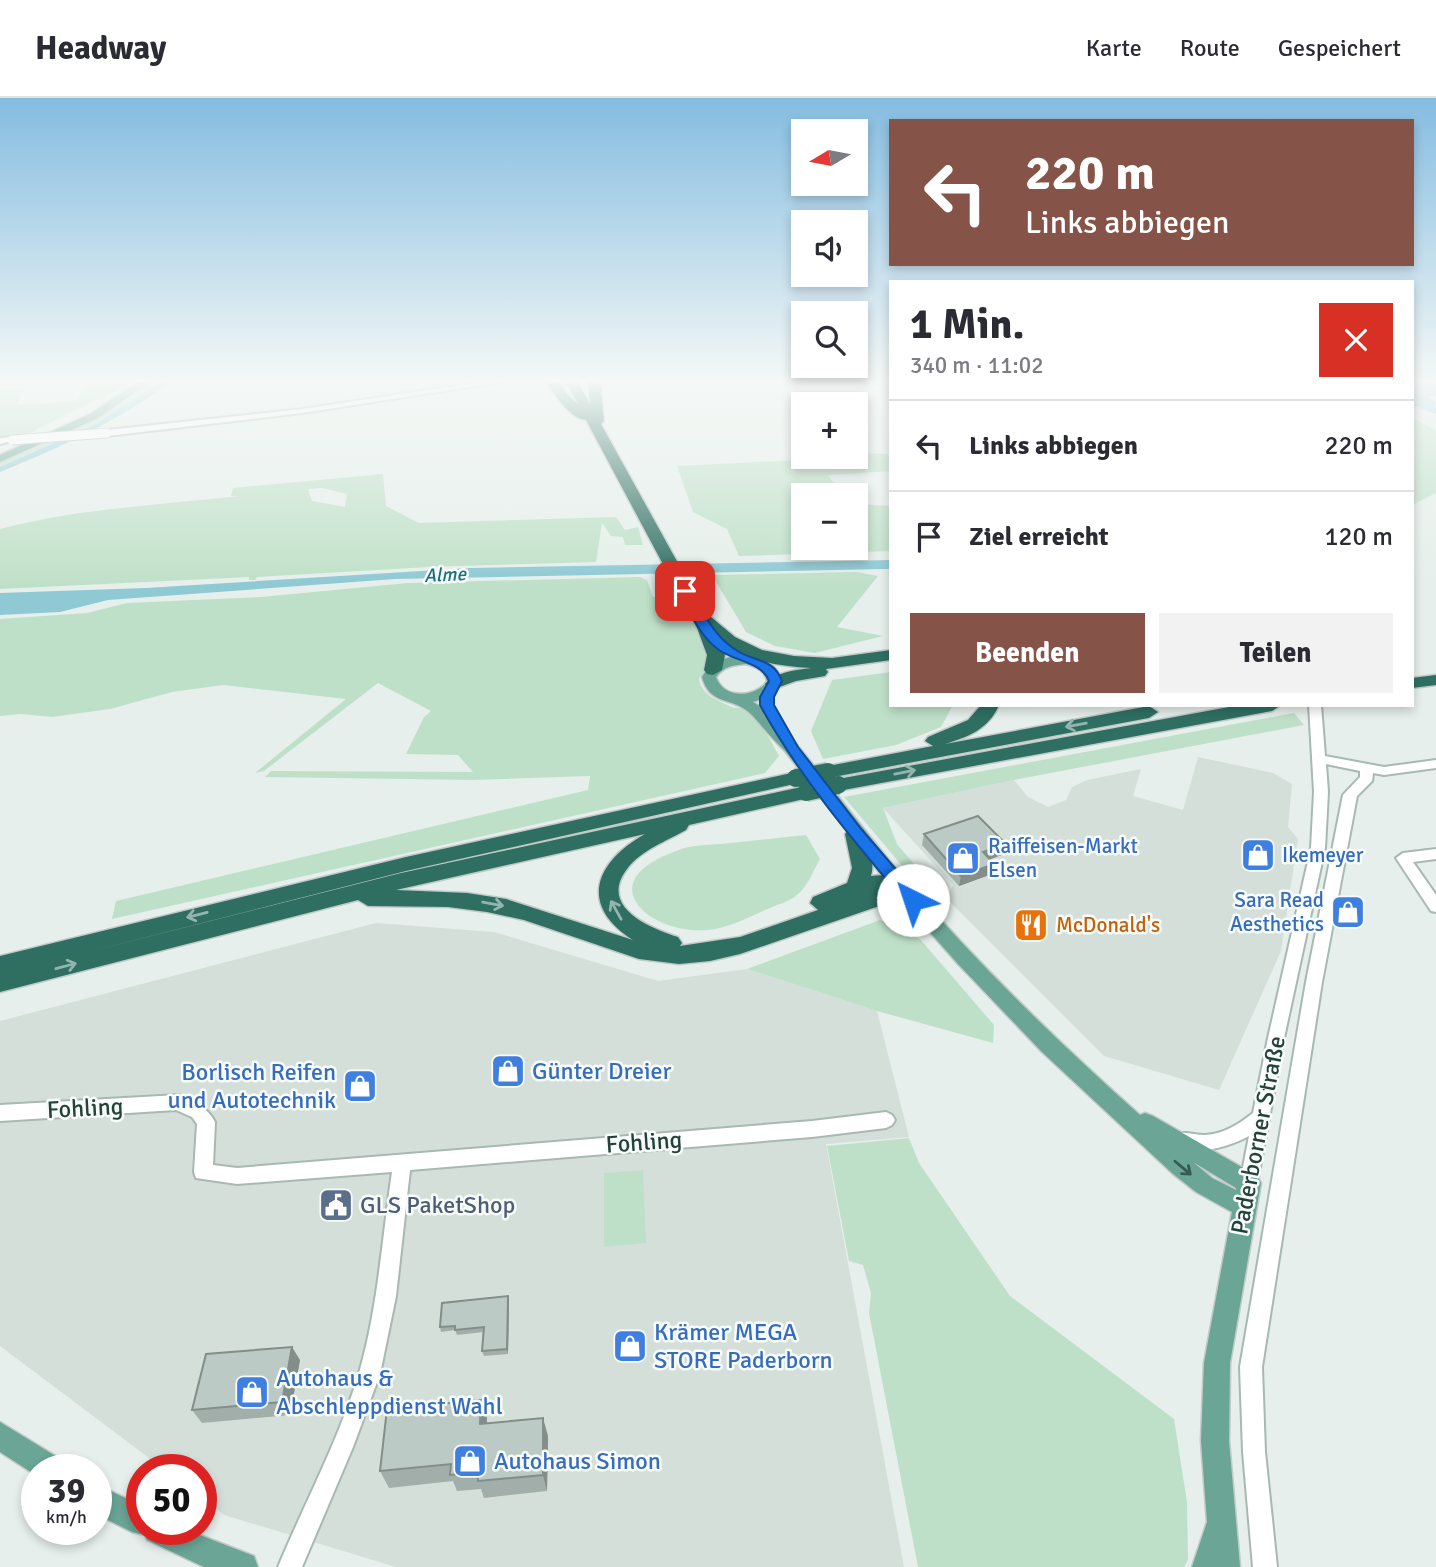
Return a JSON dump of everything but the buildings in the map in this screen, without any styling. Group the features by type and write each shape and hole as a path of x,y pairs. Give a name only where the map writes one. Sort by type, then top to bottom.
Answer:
{"highway":[{"path":"608,449 705,628 715,652 713,670"},
{"path":"696,611 734,644 750,651 792,662 832,663"},
{"path":"705,628 726,650 755,663 792,669 889,655"},
{"path":"772,687 797,675 889,662"},
{"path":"1414,670 1436,667"},
{"path":"1414,683 1436,680"},
{"path":"838,775 956,734 980,720 989,707"},
{"path":"0,983 334,898 699,814 838,775 1181,707"},
{"path":"838,775 1260,707"},
{"path":"0,965 406,864 801,785"},
{"path":"699,814 640,847 615,871 609,894 613,910 622,921 643,936 672,943 717,940 752,930 883,881 903,889"},
{"path":"856,834 863,868 856,889"},
{"path":"334,898 449,899 484,903 529,913 624,946 682,955 711,953 741,945 903,889"}],"main road":[{"path":"0,459 23,449"},
{"path":"791,748 769,728 756,710 713,688 709,677 713,670 729,662 755,663 774,674 767,705 791,748 856,834 965,959 1049,1046 1180,1166 1204,1185 1247,1195"},
{"path":"736,698 756,696 772,687"},
{"path":"1115,1105 1169,1137 1247,1195"},
{"name":"Paderborner Straße","path":"1225,1567 1215,1441 1217,1363 1247,1195"},
{"path":"0,1436 28,1454"},
{"path":"1207,1567 1220,1524"},
{"path":"187,1545 243,1567"}],"street":[{"name":"Paderborner Straße","path":"1247,1195 1318,848 1320,759 1315,707"},
{"path":"1320,759 1366,769 1399,770 1436,764"},
{"name":"Paderborner Straße","path":"1265,1567 1254,1452 1251,1367 1312,994 1350,795 1367,778 1366,769"},
{"path":"1436,854 1403,858 1436,907"},
{"name":"Fohling","path":"0,1113 178,1102 198,1112 206,1122 204,1172 237,1176 812,1129 886,1120"},
{"path":"1169,1137 1190,1142 1216,1142 1244,1131 1261,1117"},
{"path":"290,1567 347,1440 369,1373 389,1271 402,1163"}],"shaded area":[{"path":"1198,757 1273,773 1292,784 1288,827 1298,839 1281,951 1219,1090 1104,1056 947,899 953,885 883,808 1014,780 1028,797 1048,807 1066,800 1072,787 1087,780 1141,769 1133,796 1183,810"},
{"path":"376,923 494,932 658,981 747,969 877,1011 909,1137 826,1144 904,1567 396,1567 224,1515 217,1510 217,1454 144,1454 0,1346 0,1021"}],"green space":[{"path":"33,449 41,449 0,467 0,463"},
{"path":"1414,449 1436,449 1436,493 1414,504"},
{"path":"868,453 889,456 889,471 828,475 834,483 791,483 791,554 739,556 727,529 693,512 677,466 791,460 791,469 868,469"},
{"path":"383,474 386,506 419,523 616,517 625,530 638,527 643,545 625,545 623,537 611,536 602,523 596,562 428,567 257,577 255,580 249,580 249,577 0,589 0,529 60,516 241,496 231,496 233,488","holes":["322,488 347,494 345,507 312,501 308,489"]},
{"path":"868,505 889,506 889,551 868,552"},
{"path":"857,572 878,576 837,627 883,636 815,653 775,646 746,632 712,575"},
{"path":"640,577 647,580 653,597 677,597 706,644 710,662 699,678 707,694 734,708 749,712 766,733 779,756 765,773 112,919 116,901 588,790 590,776 472,780 265,777 271,771 473,772 458,755 406,754 424,717 431,711 378,683 264,771 255,773 346,699 223,685 172,692 110,709 52,717 21,714 0,716 0,619 87,613 127,603 261,597 408,583"},
{"path":"889,672 889,707 952,707 941,727 896,745 823,759 811,731 832,680"},
{"path":"1294,713 1304,725 1014,780 883,808 897,844 919,870 909,874 844,797"},
{"path":"806,835 820,859 804,888 790,900 736,923 708,930 686,929 666,924 649,915 637,904 632,890 636,876 651,863 679,850"},
{"path":"880,920 920,939 994,1025 993,1043 877,1011 747,969"},
{"path":"909,1138 919,1163 1010,1296 1174,1419 1187,1502 1188,1560 1184,1567 918,1567 869,1313 871,1293 863,1265 849,1261 827,1146"},
{"path":"643,1170 646,1243 604,1247 604,1173"}],"water":[{"path":"41,449 53,449 0,472 0,467"},
{"name":"Alme","path":"889,560 889,569 395,579 108,600 60,612 0,615 0,593 146,588 470,568"}],"place":[{"name":"Ikemeyer","path":"1258,855"},
{"name":"Raiffeisen-Markt Elsen","path":"963,858"},
{"name":"Sara Read Aesthetics","path":"1348,912"},
{"name":"McDonald's","path":"1031,925"},
{"name":"Günter Dreier","path":"508,1071"},
{"name":"Borlisch Reifen und Autotechnik","path":"360,1086"},
{"name":"GLS PaketShop","path":"336,1205"},
{"name":"Krämer MEGA STORE Paderborn","path":"630,1346"},
{"name":"Autohaus & Abschleppdienst Wahl","path":"252,1392"},
{"name":"Autohaus Simon","path":"470,1461"}],"route":[{"path":"685,591 705,628 720,646 738,657 762,664 772,671 775,681 769,690 767,705 791,748 856,834 913,900"}]}
